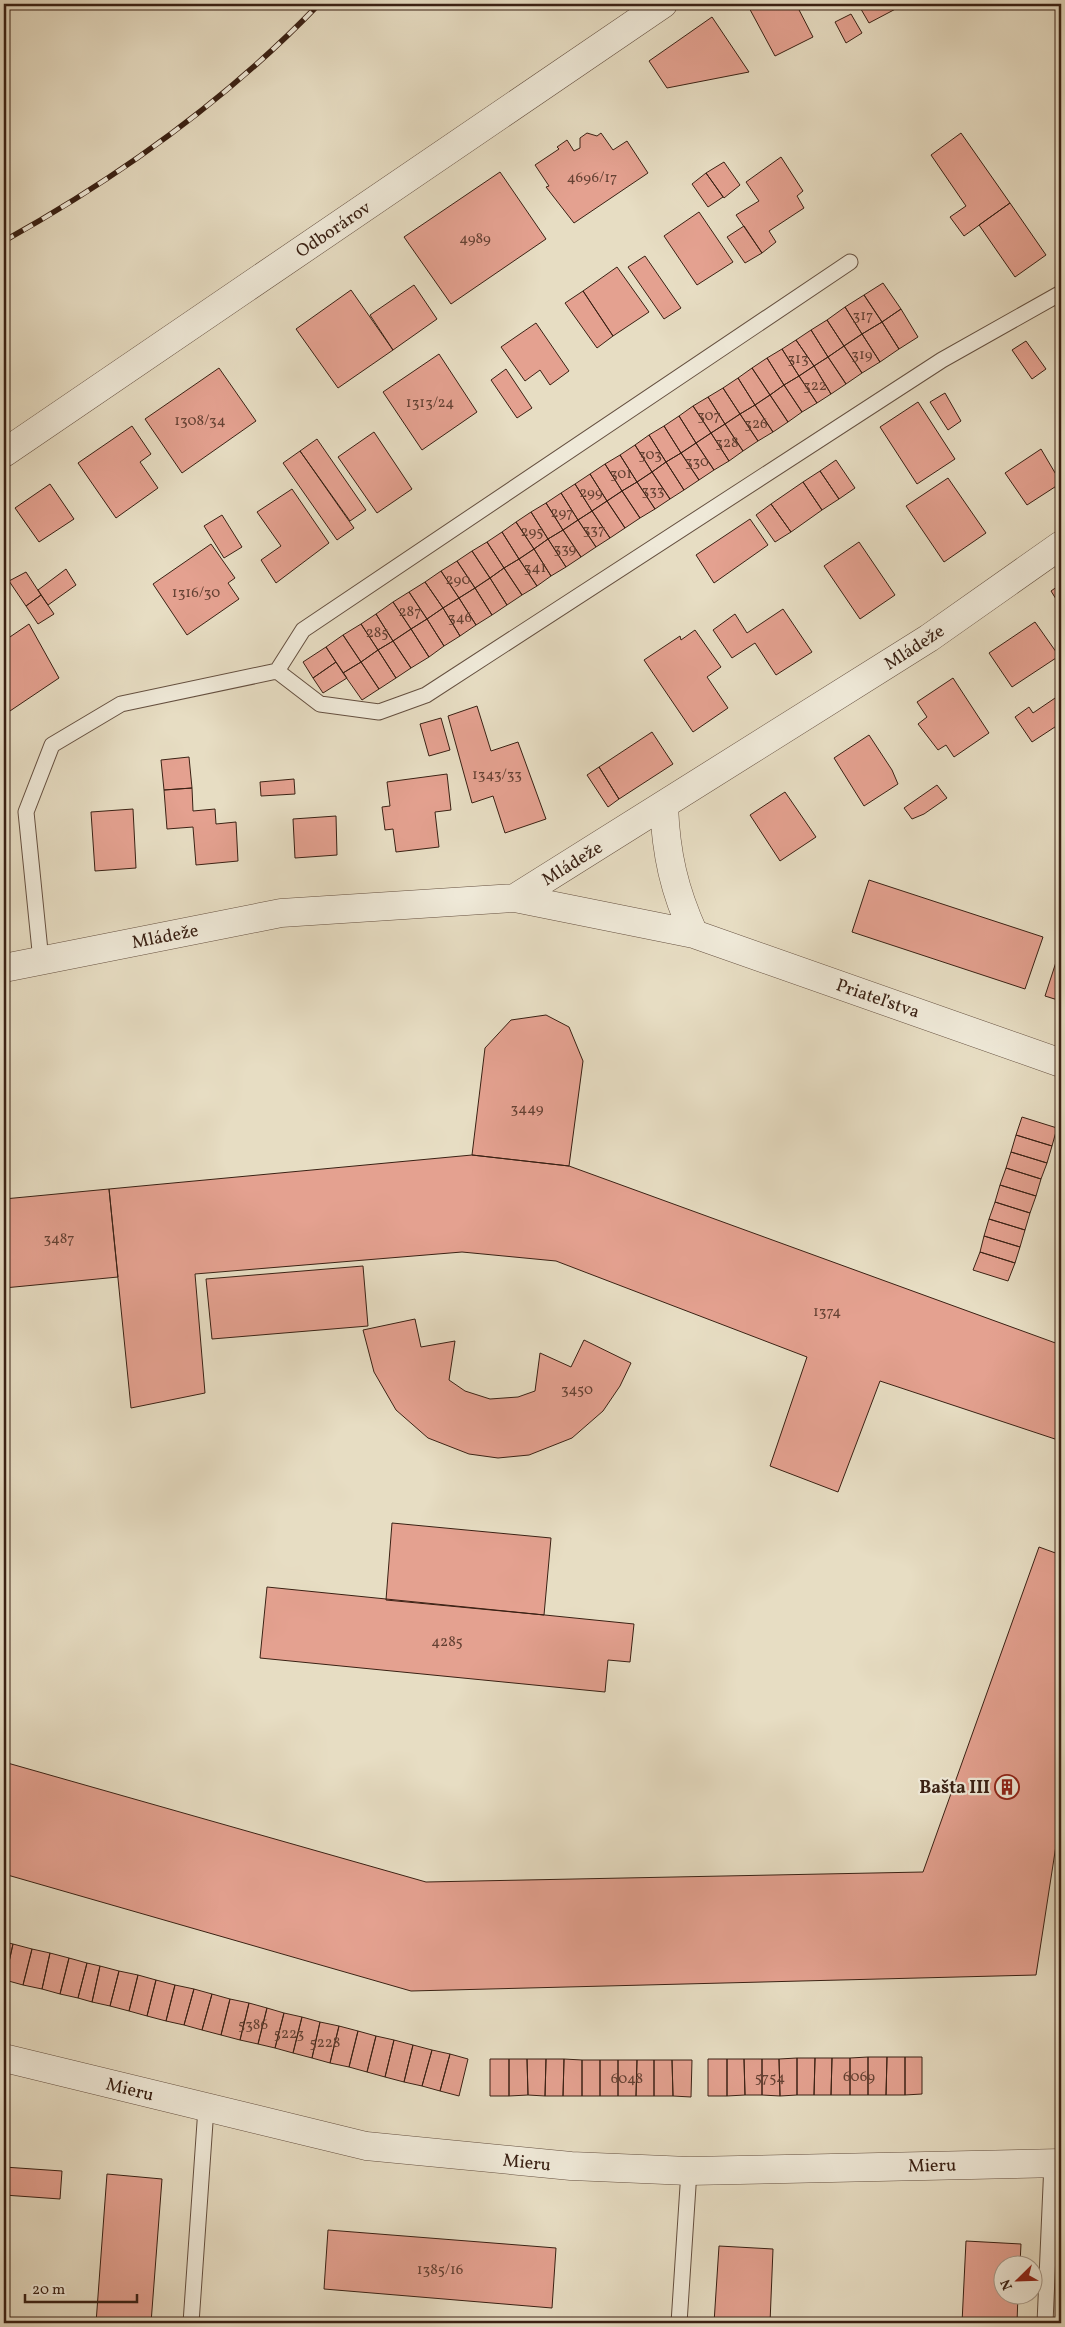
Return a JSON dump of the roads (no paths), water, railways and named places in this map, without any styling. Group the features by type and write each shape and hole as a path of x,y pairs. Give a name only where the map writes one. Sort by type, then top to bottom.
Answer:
{"street":[{"name":"Odborárov","path":"4,453 663,4"},
{"name":"Mládeže","path":"4,968 281,913 515,898 929,638 1061,545"},
{"path":"664,806 671,872 680,904 694,934"},
{"name":"Priateľstva","path":"515,898 694,934 1061,1062"},
{"name":"Mieru","path":"4,2058 366,2146 571,2166 689,2171 1056,2163"}],"lane":[{"path":"41,961 26,812 52,744 121,704 277,671 303,630 850,262"},
{"path":"277,671 320,704 379,712 426,694 942,360 1061,293"},
{"path":"191,2323 206,2108"},
{"path":"1045,2323 1056,2163"},
{"path":"679,2323 689,2171"}],"railway":[{"path":"4,241 130,163 210,104 284,39 319,4"}],"place":[{"name":"Bašta III","path":"1007,1787"}]}
